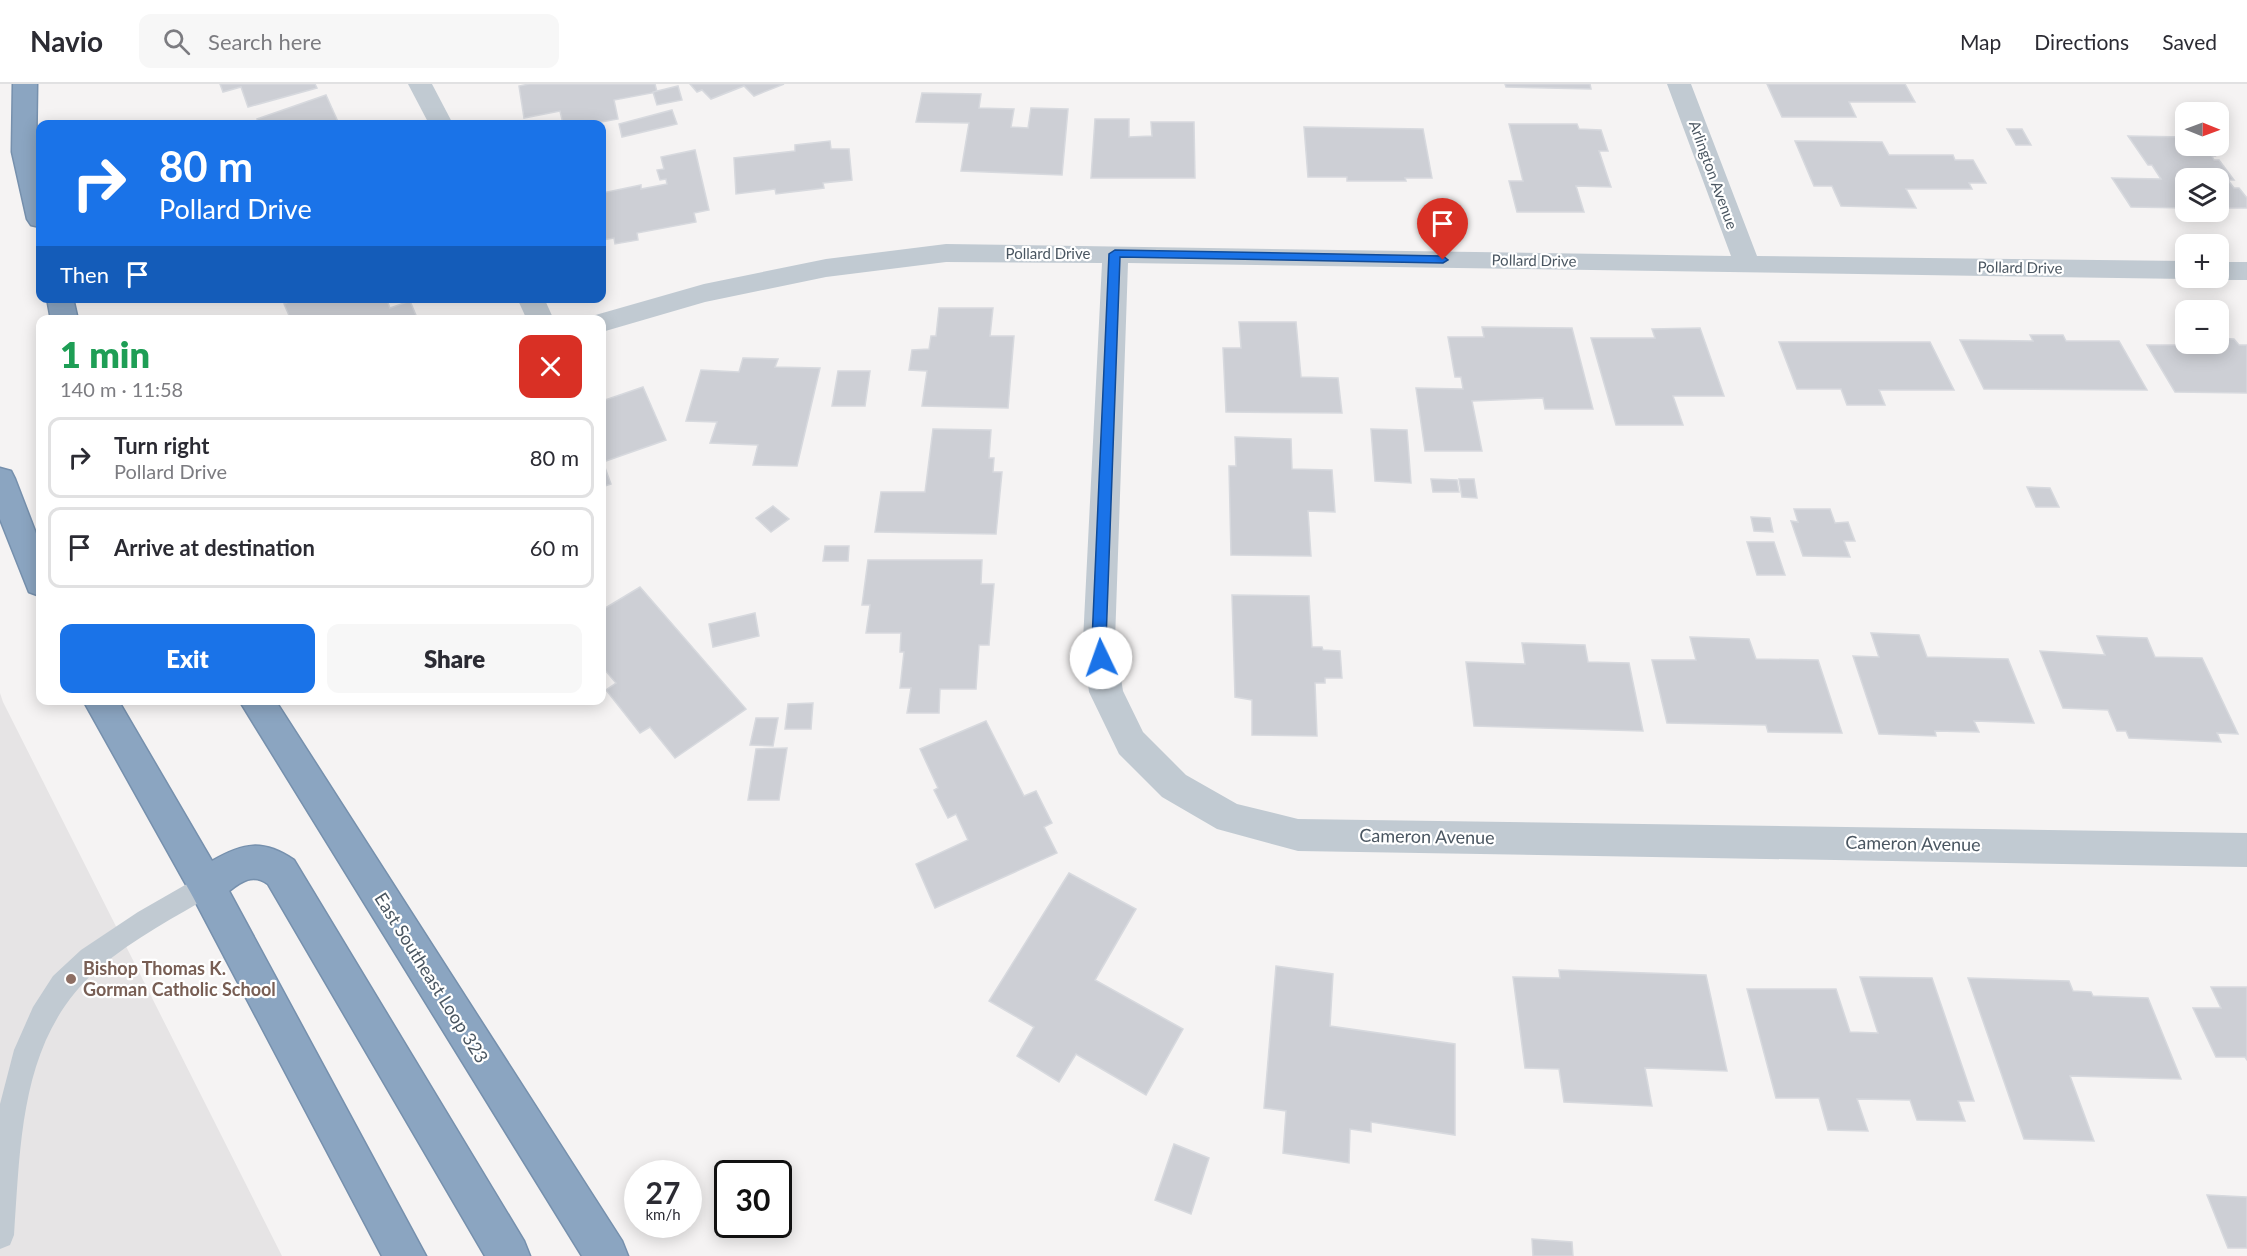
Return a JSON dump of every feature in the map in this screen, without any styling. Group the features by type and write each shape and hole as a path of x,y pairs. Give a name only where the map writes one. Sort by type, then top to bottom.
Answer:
{"highway":[{"path":"25,84 24,152 36,202"},
{"path":"0,479 36,573"},
{"path":"103,705 206,885 405,1256"},
{"name":"East Southeast Loop 323","path":"259,705 607,1256"},
{"path":"206,885 240,864 258,860 272,863 281,872 509,1256"}],"street":[{"path":"420,84 439,120"},
{"name":"Arlington Avenue","path":"1679,84 1747,266"},
{"name":"Pollard Drive","path":"606,322 704,292 826,268 946,254 1115,254 1747,266 2175,270"},
{"name":"Cameron Avenue","path":"1115,254 1099,641 1106,692 1131,743 1174,786 1230,818 1298,834 2247,850"},
{"path":"2229,271 2247,271"}],"lane":[{"path":"0,1235 10,1127 17,1086 30,1044 43,1016 60,991 89,960 206,885"}],"shaded area":[{"name":"Bishop Thomas K. Gorman Catholic School","path":"0,693 3,702 282,1256 0,1256"}],"building":[{"path":"220,84 315,84 317,88 248,107 241,87 223,92"},
{"path":"529,84 655,84 657,92 614,100 618,119 606,121 562,120 560,111 524,118 519,86"},
{"path":"690,84 784,84 754,96 744,86 711,99 702,90 697,92"},
{"path":"1505,84 1590,84 1591,89 1506,87"},
{"path":"1767,84 1905,84 1915,102 1849,102 1856,117 1782,117"},
{"path":"678,86 682,100 657,105 653,92"},
{"path":"922,93 981,94 979,108 1014,109 1011,127 1028,128 1031,108 1068,109 1062,175 961,171 969,123 916,122"},
{"path":"326,95 337,120 257,120"},
{"path":"672,110 677,124 622,137 619,124"},
{"path":"1095,119 1129,119 1129,137 1152,136 1151,122 1194,122 1195,178 1091,178"},
{"path":"1509,124 1577,124 1579,129 1601,130 1608,151 1599,151 1611,187 1576,186 1584,212 1517,212 1509,181 1523,181"},
{"path":"1304,127 1423,129 1432,178 1405,178 1406,181 1347,181 1347,177 1308,177"},
{"path":"2007,129 2022,129 2031,145 2016,145"},
{"path":"2128,136 2175,137 2175,156 2212,156 2214,160 2219,160 2225,168 2175,168 2175,208 2131,207 2112,178 2161,179 2152,165 2148,165"},
{"path":"830,141 831,149 849,149 852,180 823,183 824,188 776,194 775,189 736,194 734,158 795,151 795,145"},
{"path":"1795,141 1882,142 1889,155 1953,155 1955,160 1973,160 1986,183 1969,183 1972,189 1906,189 1916,208 1841,206 1832,186 1814,186"},
{"path":"695,150 709,210 694,213 696,222 637,233 638,240 615,244 614,238 606,239 606,192 641,185 641,189 667,184 666,179 660,180 657,170 664,169 661,157"},
{"path":"2229,181 2234,188 2239,188 2247,198 2247,208 2229,208"},
{"path":"388,303 390,308 411,303 416,315 289,315 284,304"},
{"path":"939,308 993,308 990,336 1014,336 1008,408 922,406 927,371 909,370 912,350 929,349 931,336 936,336"},
{"path":"1239,322 1296,322 1301,377 1338,378 1342,413 1226,412 1223,348 1241,348"},
{"path":"1482,327 1572,328 1593,409 1545,409 1543,398 1472,401 1482,451 1425,451 1416,388 1463,389 1461,377 1455,377 1448,337 1484,337"},
{"path":"1700,328 1724,396 1673,396 1683,425 1616,425 1591,338 1655,338 1652,329"},
{"path":"2030,335 2063,335 2066,341 2119,341 2147,390 1984,389 1960,340 2033,341"},
{"path":"2229,339 2234,339 2239,345 2247,345 2247,393 2175,392 2147,345 2175,345 2175,354 2229,354"},
{"path":"1779,342 1930,342 1954,390 1879,390 1885,405 1847,405 1841,389 1797,389"},
{"path":"743,358 778,359 775,367 820,368 797,466 753,465 758,445 710,443 717,422 686,421 701,370 739,372"},
{"path":"838,371 870,371 865,406 832,406"},
{"path":"643,387 666,440 606,461 606,400"},
{"path":"933,429 991,430 989,458 994,458 993,472 1002,472 996,534 875,532 881,492 925,492"},
{"path":"1371,429 1407,430 1411,483 1375,481"},
{"path":"1235,437 1291,439 1292,469 1332,470 1335,512 1308,511 1311,556 1231,555 1229,466 1236,466"},
{"path":"606,470 611,484 606,486"},
{"path":"1431,479 1457,480 1459,492 1433,492"},
{"path":"1459,479 1474,479 1477,498 1462,497"},
{"path":"2027,487 2050,488 2059,507 2036,507"},
{"path":"773,506 789,519 771,532 756,518"},
{"path":"1794,509 1830,509 1835,523 1848,522 1855,541 1844,541 1850,557 1803,556 1791,521 1798,522"},
{"path":"1751,517 1770,518 1773,532 1754,531"},
{"path":"1747,542 1774,542 1785,575 1757,575"},
{"path":"825,546 849,546 848,561 823,561"},
{"path":"868,560 982,560 981,584 994,584 989,645 979,645 976,689 940,689 939,713 907,713 911,688 900,688 904,652 900,652 901,633 866,633 870,605 862,605"},
{"path":"640,587 746,709 675,758 650,727 640,733 606,690 616,683 606,671 606,608"},
{"path":"1232,595 1309,596 1312,647 1340,651 1342,678 1325,678 1325,683 1315,683 1317,736 1252,735 1252,700 1235,697"},
{"path":"755,613 759,636 713,647 709,624"},
{"path":"1871,633 1919,635 1927,657 2008,659 2034,723 1974,721 1979,732 1935,731 1936,736 1879,734 1853,656 1879,657"},
{"path":"2097,636 2147,638 2155,657 2202,658 2238,734 2217,733 2221,742 2129,738 2126,731 2117,731 2108,710 2063,708 2040,651 2105,655"},
{"path":"1690,637 1749,639 1756,659 1818,660 1842,733 1768,732 1766,725 1667,723 1652,660 1696,660"},
{"path":"1522,643 1585,645 1588,662 1629,663 1643,731 1474,726 1466,662 1525,664"},
{"path":"813,703 811,729 785,729 788,704"},
{"path":"756,718 778,718 773,746 750,745"},
{"path":"986,721 1024,796 1036,791 1052,823 1044,827 1057,853 935,908 916,864 968,840 956,814 948,818 934,790 938,788 920,749"},
{"path":"787,748 779,800 748,800 756,749"},
{"path":"1069,873 1136,909 1095,980 1183,1029 1146,1095 1076,1054 1059,1082 1017,1056 1034,1027 989,1001"},
{"path":"1276,966 1333,974 1330,1026 1455,1044 1455,1135 1371,1122 1371,1132 1350,1129 1349,1163 1283,1153 1286,1111 1264,1108"},
{"path":"1559,970 1706,975 1727,1071 1645,1068 1652,1106 1564,1102 1559,1069 1525,1068 1513,977 1560,978"},
{"path":"1860,977 1932,978 1974,1101 1958,1101 1965,1121 1917,1120 1910,1100 1857,1099 1868,1131 1828,1130 1819,1098 1776,1098 1747,989 1836,989 1850,1032 1878,1033"},
{"path":"1968,978 2069,981 2073,991 2091,992 2093,996 2148,998 2181,1079 2070,1076 2094,1141 2024,1139"},
{"path":"2211,987 2247,987 2247,1060 2245,1057 2216,1057 2193,1008 2221,1008"},
{"path":"1174,1144 1209,1158 1191,1214 1155,1200"},
{"path":"2207,1195 2247,1197 2247,1248 2228,1248"},
{"path":"1532,1239 1572,1242 1573,1256 1533,1256"}],"place":[{"name":"Bishop Thomas K. Gorman Catholic School","path":"71,979"}],"route":[{"path":"1101,658 1099,641 1115,254 1443,260"}]}
